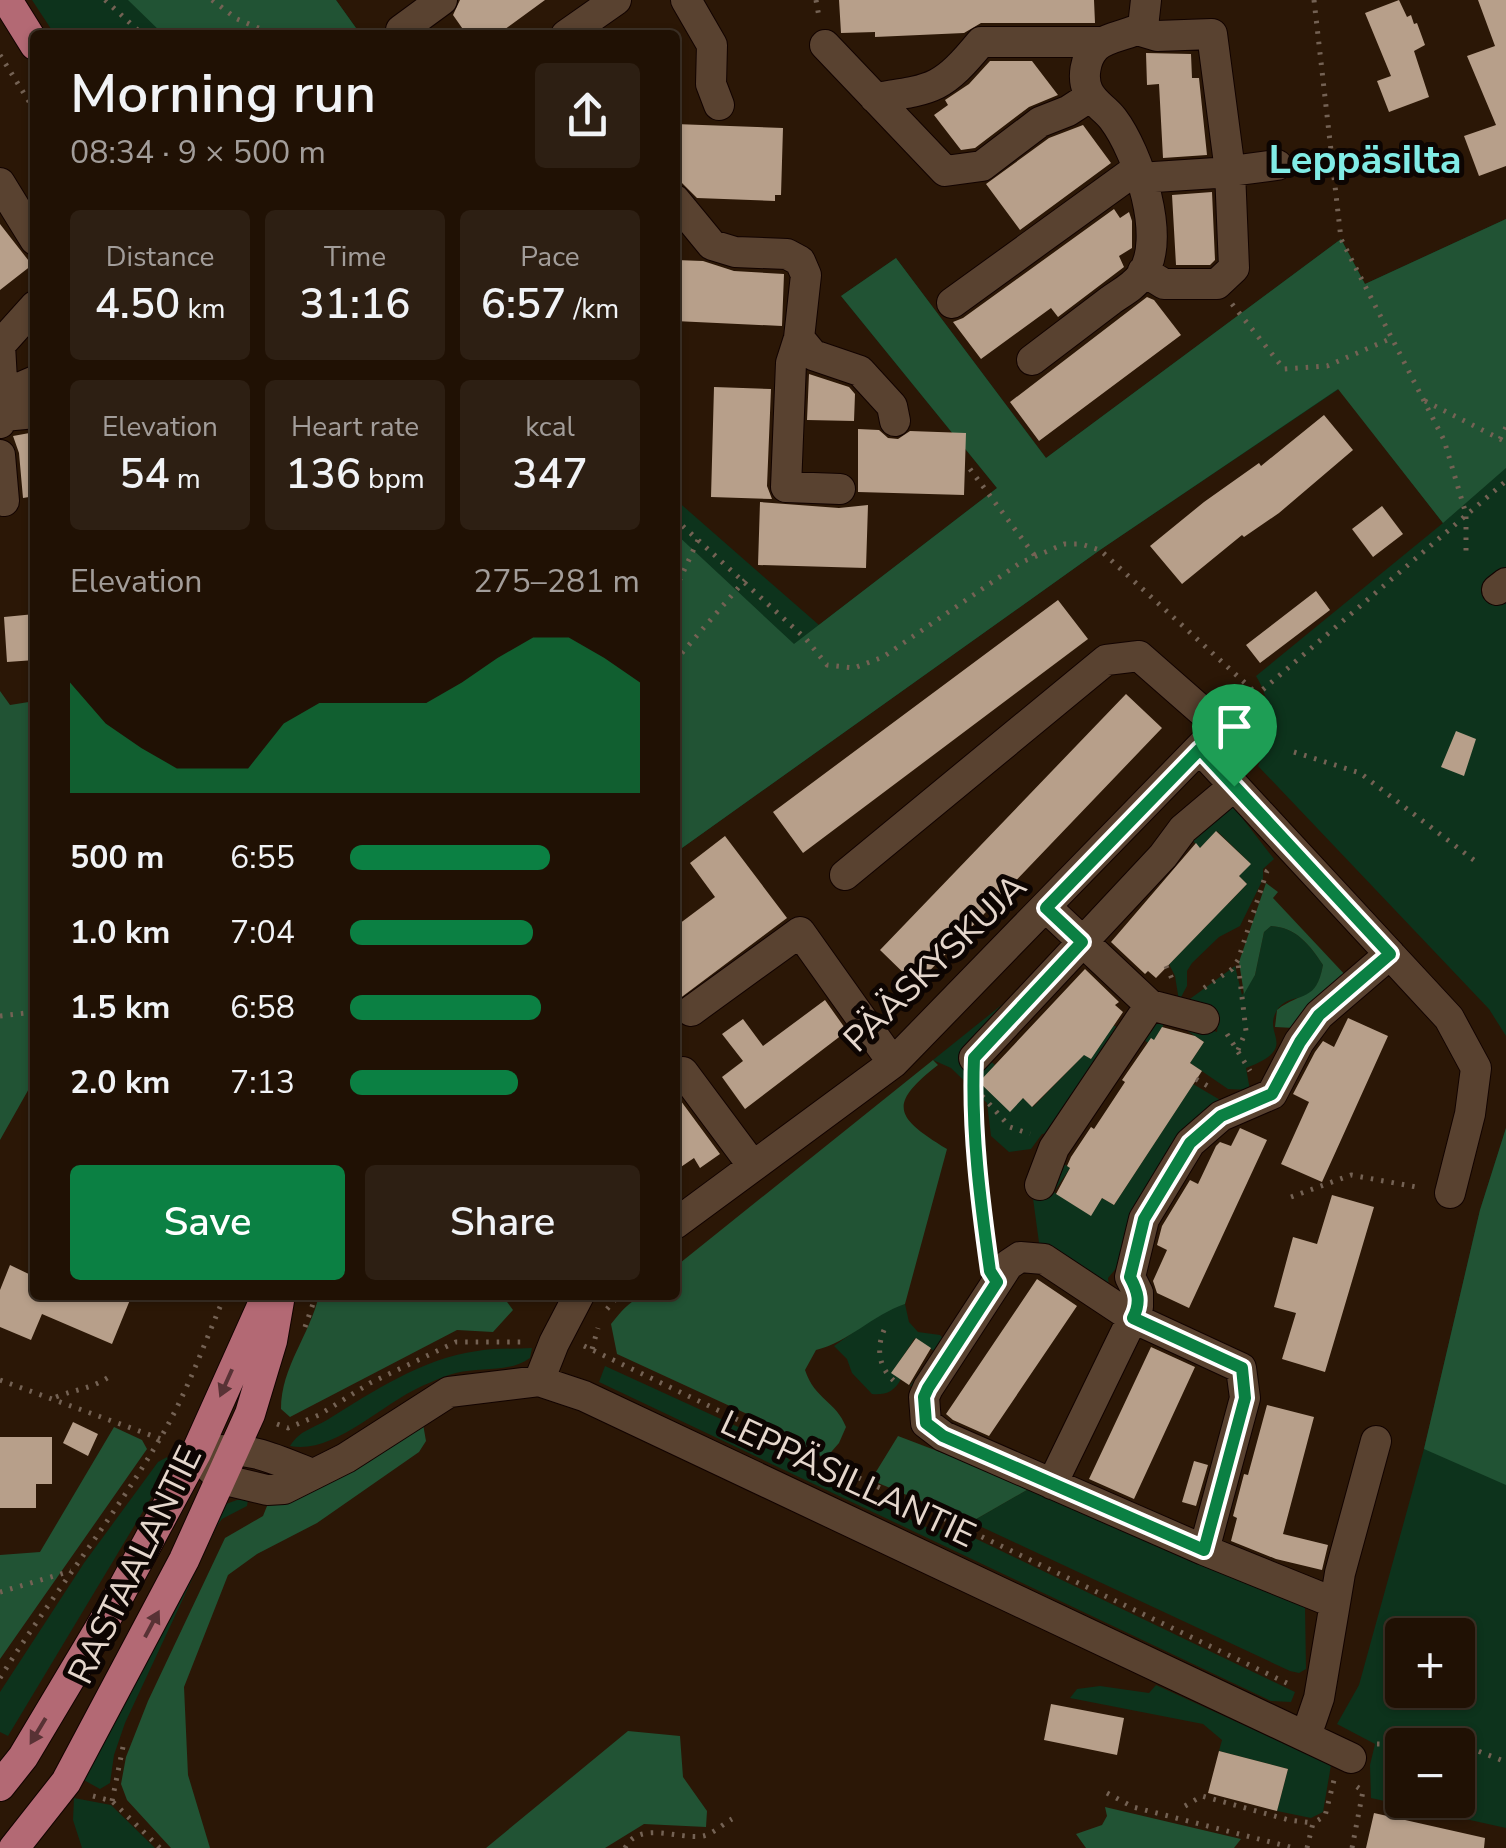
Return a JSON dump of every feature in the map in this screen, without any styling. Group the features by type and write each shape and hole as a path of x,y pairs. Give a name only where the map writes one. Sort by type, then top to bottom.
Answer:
{"main road":[{"path":"7,0 30,37"},
{"name":"RASTAALANTIE","path":"0,1786 22,1757 115,1603 196,1453 265,1300"},
{"name":"RASTAALANTIE","path":"18,1839 66,1782 155,1619 257,1394 279,1300"}],"street":[{"path":"401,30 442,0"},
{"path":"573,30 616,0"},
{"path":"686,0 712,44 711,84 718,104"},
{"path":"1032,360 1139,278 1150,258 1154,230 1138,174 1112,117 1086,86 1086,65 1092,50 1102,42 1143,27 1146,0"},
{"path":"1136,30 1157,36 1212,34 1230,172 1234,268 1217,284 1164,284 1143,271"},
{"path":"875,98 937,85 954,74 981,42 1102,42"},
{"path":"825,44 944,172 982,166 1040,122 1068,112 1091,96"},
{"path":"952,303 1138,174 1230,172 1277,165"},
{"path":"0,184 30,232"},
{"path":"680,206 712,245 735,252 787,254 800,262 806,275 791,363 786,487 840,488"},
{"path":"2,408 0,345 30,312"},
{"path":"798,338 813,355 860,370 892,406 896,421"},
{"path":"2,408 30,385"},
{"path":"2,408 30,412"},
{"path":"0,455 4,501"},
{"path":"846,874 1106,660 1140,656 1210,738 1234,786 1449,1018 1476,1068 1470,1114 1450,1192"},
{"name":"PÄÄSKYSKUJA","path":"680,1220 893,1063 1210,738"},
{"path":"973,1072 1183,829 1234,786"},
{"path":"1040,1185 1054,1148 1176,1012 1082,942 1046,908"},
{"path":"691,1011 800,932 893,1063"},
{"path":"1052,1484 1138,1307 1138,1293 1130,1277 1144,1219 1190,1143 1221,1116 1272,1094 1319,1015 1390,954"},
{"path":"683,1072 753,1166"},
{"path":"1204,1550 1245,1398 1242,1368 1133,1318 1044,1258 1020,1256 1008,1265 928,1388 924,1418 930,1429 1204,1550 1335,1603"},
{"path":"539,1381 576,1300"},
{"name":"LEPPÄSILLANTIE","path":"221,1479 267,1490 284,1489 346,1458 449,1392 539,1381 584,1396 1306,1736 1347,1764"},
{"path":"1306,1736 1319,1698 1340,1573 1376,1441"},
{"path":"196,1453 234,1448 278,1458 312,1474"},
{"path":"196,1453 221,1479"}],"path":[{"path":"105,0 138,30"},
{"path":"212,0 261,30"},
{"path":"1314,0 1341,239 1444,440 1466,514 1466,552"},
{"path":"0,55 30,104"},
{"path":"1217,284 1284,369 1327,366 1392,338"},
{"path":"1425,400 1503,440 1506,426"},
{"path":"970,469 1035,556"},
{"path":"1210,738 1506,480"},
{"path":"680,524 745,580 827,665 854,668 883,657 1020,563 1064,544 1080,544 1100,550 1257,694"},
{"path":"680,579 698,540"},
{"path":"680,655 745,580"},
{"path":"1294,752 1360,773 1479,864"},
{"path":"1250,1068 1229,1035 1176,1012 1182,1002 1232,969 1267,870 1291,848"},
{"path":"1238,960 1246,1031 1238,1050"},
{"path":"0,1016 30,1013"},
{"path":"973,1072 1010,1127 1035,1135 1054,1148"},
{"path":"973,1072 972,1114 979,1191 990,1271 997,1282"},
{"path":"1291,1197 1351,1176 1450,1192"},
{"path":"0,1678 160,1438 223,1300"},
{"path":"884,1330 878,1343 879,1357 894,1382"},
{"path":"54,1398 76,1389 94,1388 113,1374"},
{"path":"0,1380 196,1453"},
{"path":"0,1592 74,1570"},
{"path":"1475,1751 1506,1762"},
{"path":"1185,1806 1202,1796 1313,1823 1325,1816 1347,1764"},
{"path":"1347,1764 1364,1792 1352,1848"},
{"path":"1107,1793 1133,1807 1294,1848"},
{"path":"624,1848 629,1840 644,1833 706,1836 732,1818"},
{"path":"1307,1848 1313,1823"}],"green space":[{"path":"32,0 336,0 357,30 52,30"},
{"path":"128,0 336,0 357,30 159,30"},
{"path":"1506,219 1506,1036 1489,1009 1258,766 1269,721 1266,698 1256,676 1443,523 1339,389 1100,550 680,849 680,503 819,625 997,488 841,296 896,258 1046,458 1341,239 1365,284"},
{"path":"1506,219 1506,468 1443,523 1338,389 1100,550 680,849 680,538 794,644 997,488 841,296 896,258 1046,458 1341,239 1365,284"},
{"path":"0,691 10,705 30,702 30,1087 0,1140"},
{"path":"1233,806 1274,859 1263,869 1263,879 1240,926 1219,937 1192,963 1179,1001 1169,964 1212,920 1219,896 1228,904 1247,884 1239,876 1250,863 1217,831 1200,848 1193,841 1194,830"},
{"path":"1266,883 1278,892 1273,898 1348,978 1294,1028 1275,1027 1277,1010 1312,991 1323,965 1295,934 1271,926 1264,932 1255,975 1244,994 1239,962"},
{"path":"1271,926 1295,934 1323,965 1309,994 1289,1001 1276,1012 1276,1047 1262,1061 1246,1068 1250,1090 1228,1089 1190,1063 1204,1042 1168,1018 1151,1045 1141,1038 1147,1029 1170,1016 1217,1032 1218,1022 1183,1008 1183,1004 1235,966 1242,995 1255,975 1264,932"},
{"path":"1009,999 987,1058 995,1065 980,1082 1023,1098 1033,1107 1113,1025 1124,1031 1055,1132 1042,1134 1031,1149 1009,1152 991,1136 987,1103 951,1068 933,1060"},
{"path":"933,1060 938,1065 905,1100 908,1119 947,1149 905,1304 816,1350 805,1370 814,1388 837,1411 846,1427 825,1459 773,1426 617,1354 611,1324 637,1300 680,1300 680,1263"},
{"path":"1193,1084 1222,1101 1124,1259 1108,1278 1109,1286 1131,1310 1040,1250 1032,1191 1060,1161 1070,1168 1054,1192 1090,1215 1102,1198 1114,1205"},
{"path":"1506,1128 1506,1828 1461,1818 1475,1818 1475,1728 1385,1728 1385,1801 1371,1798 1370,1765 1375,1744 1337,1724 1359,1685 1424,1449 1480,1210"},
{"path":"1506,1128 1506,1485 1424,1449 1480,1210"},
{"path":"317,1300 506,1300 513,1310 493,1332 457,1330 290,1417 281,1409 282,1394"},
{"path":"905,1304 909,1322 918,1332 940,1335 948,1344 917,1390 910,1386 934,1351 915,1338 892,1373 901,1379 898,1383 889,1392 872,1394 834,1346 883,1311"},
{"path":"532,1348 530,1358 522,1363 447,1376 405,1395 339,1436 306,1447 290,1446 307,1430 417,1369 477,1351"},
{"path":"605,1366 769,1441 792,1462 926,1527 964,1533 1295,1692 1291,1702 1271,1701 599,1382"},
{"path":"423,1424 426,1441 419,1452 317,1523 257,1554 228,1575 184,1687 188,1775 210,1848 171,1848 127,1800 121,1784 126,1757 148,1701 225,1538 263,1516 269,1501"},
{"path":"114,1427 142,1440 147,1449 0,1659 0,1555 40,1552"},
{"path":"898,1436 1032,1487 971,1522 871,1480"},
{"path":"167,1457 170,1462 166,1473 8,1736 0,1732 0,1692 84,1563 158,1462"},
{"path":"1032,1487 1305,1605 1306,1669 1299,1673 1290,1671 971,1522"},
{"path":"248,1500 247,1506 222,1519 217,1526 125,1723 110,1783 100,1789 82,1779 223,1505"},
{"path":"1156,1685 1331,1765 1323,1812 1311,1818 1277,1811 1288,1769 1219,1751 1222,1740 1203,1724 1070,1698 1077,1689 1100,1686 1149,1693"},
{"path":"628,1731 680,1736 683,1777 707,1811 706,1827 644,1824 605,1848 486,1848"},
{"path":"74,1798 111,1805 155,1848 82,1848 73,1820"},
{"path":"1105,1807 1241,1839 1234,1848 1086,1848 1076,1834 1102,1825 1107,1816"}],"building":[{"path":"460,0 545,0 504,30 464,30 453,15"},
{"path":"839,0 1094,0 1095,23 981,23 964,33 875,37 875,32 841,33"},
{"path":"1399,0 1407,17 1411,15 1417,23 1425,45 1414,51 1429,97 1389,112 1377,81 1391,76 1365,13"},
{"path":"1478,0 1506,0 1506,166 1479,176 1464,136 1496,125 1467,56 1495,46"},
{"path":"1146,53 1191,54 1192,78 1199,78 1207,155 1163,158 1159,84 1147,85"},
{"path":"990,61 1032,61 1058,95 1029,107 975,148 961,150 934,115 948,105 945,100 969,84"},
{"path":"680,124 783,128 781,195 775,195 775,201 697,198 682,183"},
{"path":"1083,125 1111,163 1020,230 986,184 1049,138"},
{"path":"1212,192 1215,260 1210,265 1176,265 1172,195"},
{"path":"1114,209 1120,218 1129,212 1132,221 1132,248 1119,256 1124,267 1058,317 1051,308 981,359 953,322"},
{"path":"0,224 30,267 0,290"},
{"path":"680,260 703,261 734,271 784,274 782,326 680,321"},
{"path":"1147,297 1154,300 1181,335 1039,441 1010,402"},
{"path":"809,374 849,387 855,394 854,421 807,420"},
{"path":"714,387 771,389 767,486 772,499 711,497"},
{"path":"1324,415 1353,450 1279,513 1242,535 1182,584 1150,546"},
{"path":"858,429 879,430 888,438 898,439 910,431 966,433 964,495 858,492"},
{"path":"30,433 30,497 23,498 19,453 13,436"},
{"path":"760,502 839,508 868,505 866,568 758,565"},
{"path":"1382,506 1403,534 1373,557 1352,529"},
{"path":"1316,591 1330,610 1260,663 1246,645"},
{"path":"1058,600 1088,639 803,853 773,812"},
{"path":"30,614 30,660 7,662 4,617"},
{"path":"1126,694 1162,728 916,985 880,950"},
{"path":"1456,731 1476,739 1464,776 1441,767"},
{"path":"1216,831 1251,864 1239,876 1247,884 1156,978 1148,971 1145,974 1111,942 1196,843 1200,848"},
{"path":"725,836 787,918 680,998 680,923 715,897 690,863"},
{"path":"1085,969 1119,1002 1115,1005 1123,1012 1091,1059 1084,1055 1032,1107 1023,1098 1010,1112 979,1082"},
{"path":"825,1000 847,1031 745,1109 722,1077 743,1061 722,1034 743,1019 763,1046"},
{"path":"1348,1018 1388,1036 1322,1182 1281,1164 1309,1102 1293,1094 1315,1052 1323,1041 1334,1047"},
{"path":"1162,1027 1204,1042 1190,1063 1202,1071 1114,1205 1102,1198 1091,1216 1056,1194 1070,1168 1067,1166 1071,1157"},
{"path":"680,1100 720,1154 700,1168 694,1158 680,1168"},
{"path":"1240,1128 1267,1140 1189,1308 1157,1293 1153,1281 1167,1250 1157,1245 1162,1226 1190,1180 1198,1184 1216,1146 1220,1142 1231,1146"},
{"path":"1332,1195 1374,1207 1325,1372 1282,1359 1296,1313 1274,1307 1293,1237 1317,1244"},
{"path":"10,1265 30,1275 30,1300 130,1300 112,1344 42,1314 31,1340 0,1327 0,1290"},
{"path":"1037,1279 1077,1306 989,1436 946,1414"},
{"path":"916,1338 931,1348 909,1385 891,1373"},
{"path":"1151,1347 1195,1367 1134,1499 1089,1479"},
{"path":"1267,1405 1314,1417 1283,1534 1328,1545 1322,1570 1276,1559 1231,1541 1244,1474 1248,1475"},
{"path":"73,1422 98,1434 88,1456 63,1443"},
{"path":"0,1437 52,1437 52,1484 36,1484 36,1508 0,1508"},
{"path":"1194,1461 1208,1465 1196,1506 1182,1502"},
{"path":"1051,1704 1124,1718 1117,1755 1044,1740"},
{"path":"1219,1751 1288,1769 1277,1811 1208,1793"},
{"path":"1374,1813 1485,1838 1484,1848 1366,1848"}],"district":[{"name":"Leppäsilta","path":"1365,160"}],"route":[{"path":"1200,749 1234,786 1390,954 1319,1015 1272,1094 1221,1116 1190,1143 1144,1219 1130,1277 1138,1293 1133,1318 1242,1368 1245,1398 1204,1550 943,1436 930,1429 923,1408 928,1388 997,1282 990,1271 979,1191 972,1114 974,1058 1082,942 1046,908 1200,749"}]}
